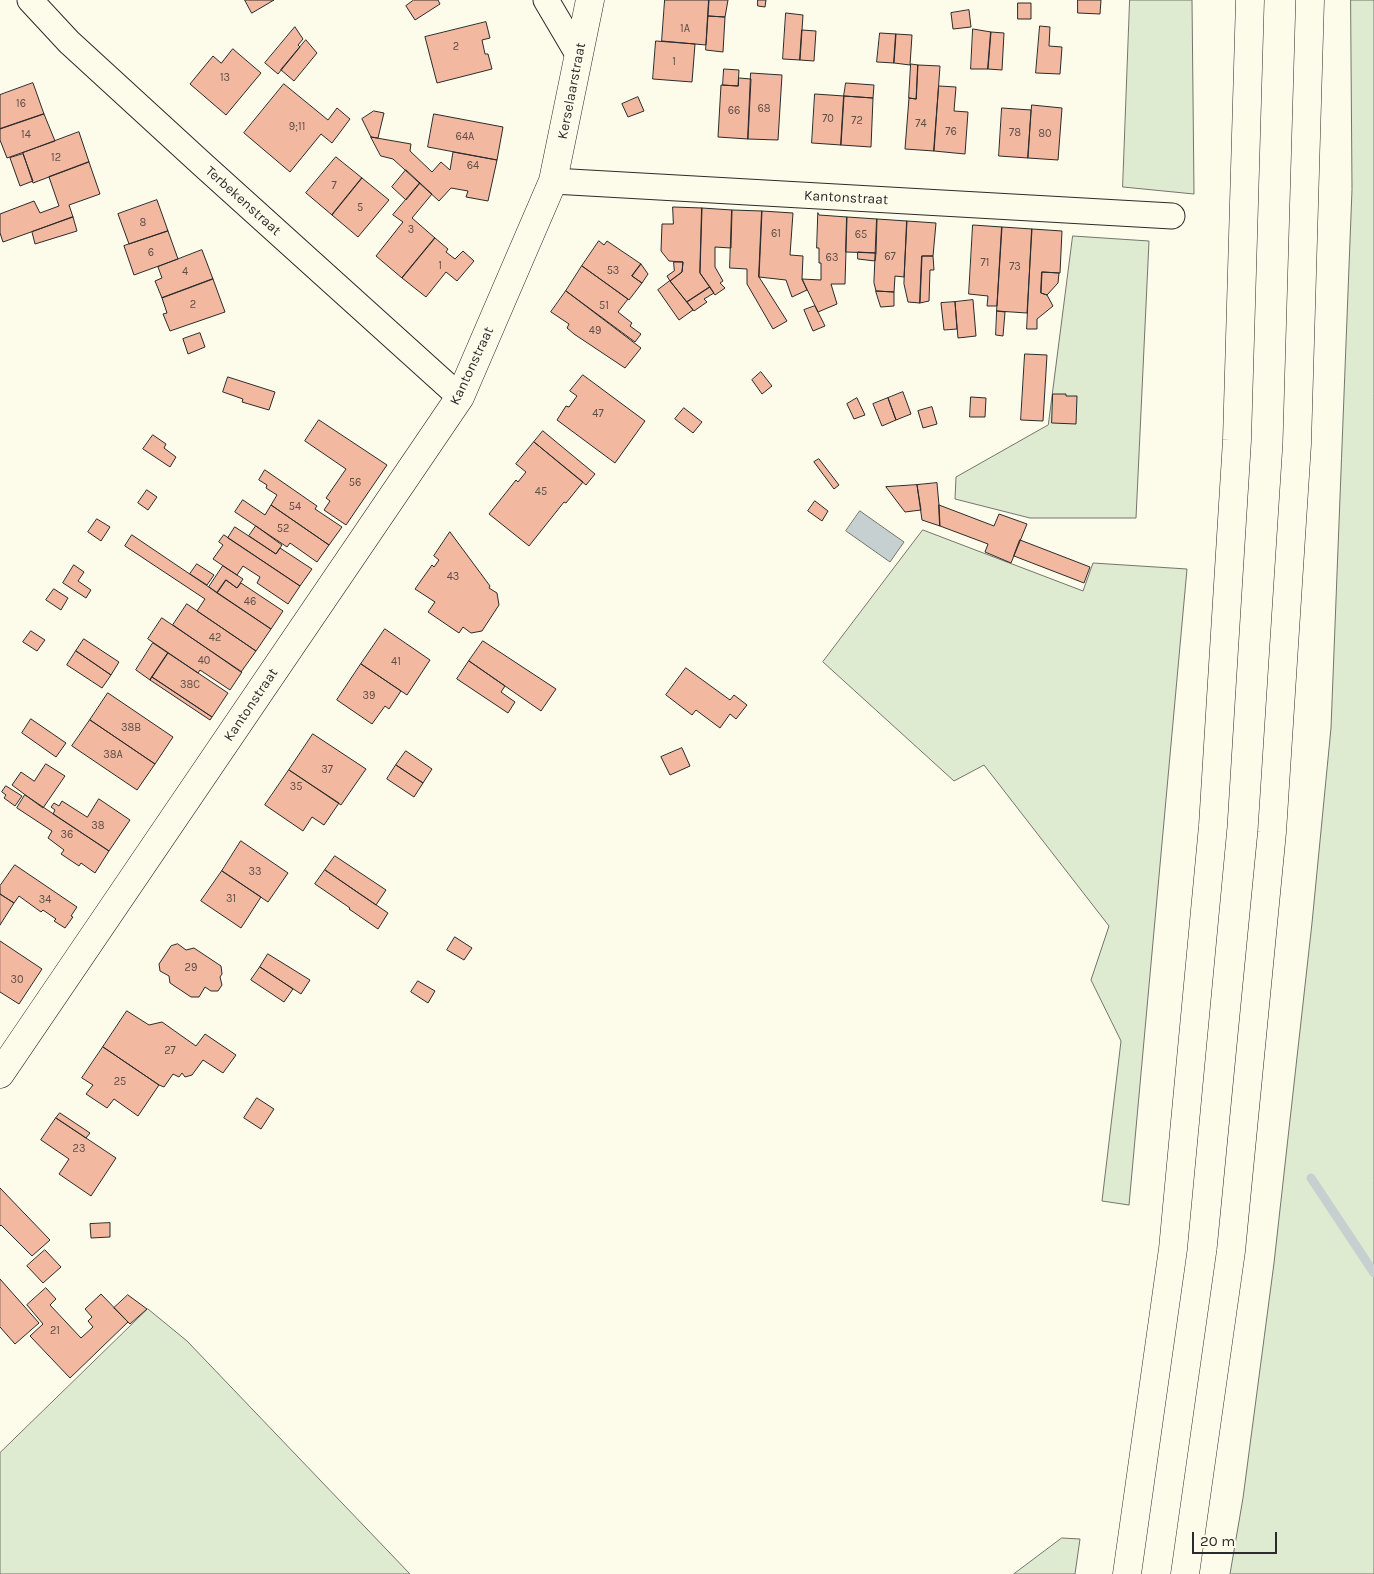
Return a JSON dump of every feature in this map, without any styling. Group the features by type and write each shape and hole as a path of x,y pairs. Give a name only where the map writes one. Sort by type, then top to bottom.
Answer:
{"main road":[{"name":"Kerselaarstraat","path":"554,181 590,0"},
{"path":"1126,1574 1173,1249 1213,826 1237,440 1250,0"},
{"path":"1185,1574 1231,1251 1272,832 1297,444 1310,0"},
{"name":"Kantonstraat","path":"0,1074 460,397 554,181"}],"street":[{"name":"Terbekenstraat","path":"30,0 69,42 460,397"},
{"path":"546,0 579,56"},
{"name":"Kantonstraat","path":"554,181 1172,216"}],"green space":[{"path":"1130,0 1192,0 1194,194 1123,187"},
{"path":"1351,0 1374,0 1374,1574 1230,1574 1243,1498 1274,1263 1312,923 1331,728 1352,190"},
{"path":"1073,236 1149,241 1136,518 1030,518 955,499 956,477 1048,425"},
{"path":"923,530 1083,591 1093,563 1187,569 1129,1205 1102,1201 1121,1041 1091,980 1109,926 984,765 954,781 823,662"},
{"path":"148,1309 187,1341 410,1574 0,1574 0,1453"},
{"path":"1062,1538 1080,1539 1075,1574 1014,1574"}],"shaded area":[{"path":"860,511 904,542 890,562 846,531"}],"building":[{"path":"245,0 274,0 252,13"},
{"path":"414,0 438,0 440,4 415,20 406,6"},
{"path":"665,0 709,0 706,45 662,41"},
{"path":"709,0 728,0 725,17 708,16"},
{"path":"758,0 766,0 765,7 758,6"},
{"path":"1078,0 1101,0 1100,14 1078,13"},
{"path":"1018,3 1031,3 1031,19 1018,19"},
{"path":"969,10 971,27 953,29 951,13"},
{"path":"786,13 803,15 800,60 783,59"},
{"path":"708,16 725,17 723,52 706,50"},
{"path":"486,22 490,38 482,40 485,54 488,54 492,69 437,83 425,37"},
{"path":"1040,26 1050,27 1049,46 1062,47 1060,74 1036,73"},
{"path":"295,27 303,39 298,45 300,47 278,74 265,63"},
{"path":"973,29 991,32 988,69 971,69"},
{"path":"802,30 816,31 814,61 800,60"},
{"path":"991,32 1004,33 1002,70 988,69"},
{"path":"880,33 896,34 894,63 877,62"},
{"path":"896,34 912,35 910,65 894,63"},
{"path":"306,40 317,53 294,81 281,70"},
{"path":"656,41 695,44 692,82 653,79"},
{"path":"233,49 261,73 226,115 190,84 213,56 221,63"},
{"path":"911,64 918,65 916,99 909,98"},
{"path":"918,65 940,66 934,151 905,149 909,98 916,99"},
{"path":"724,69 739,70 738,86 723,85"},
{"path":"751,73 782,75 778,140 748,139"},
{"path":"739,78 751,79 748,139 718,137 721,85 738,86"},
{"path":"33,83 44,114 0,129 0,95"},
{"path":"846,83 874,85 873,98 844,96"},
{"path":"284,84 328,120 337,108 350,119 332,143 321,134 290,172 244,133"},
{"path":"939,86 956,87 954,111 968,112 965,154 934,151"},
{"path":"815,94 844,96 841,145 812,143"},
{"path":"844,96 873,98 871,147 841,145"},
{"path":"638,97 644,111 628,117 622,104"},
{"path":"1032,105 1062,108 1058,160 1028,158"},
{"path":"1002,108 1031,110 1028,158 999,156"},
{"path":"374,111 384,113 378,138 371,137 362,119"},
{"path":"44,114 55,141 7,158 0,140 0,129"},
{"path":"434,114 503,127 497,160 428,147"},
{"path":"79,132 89,162 33,183 23,153"},
{"path":"371,137 411,144 410,151 432,172 441,162 450,170 453,152 497,160 488,201 466,197 468,191 451,188 439,201 393,159 381,156"},
{"path":"23,154 33,181 20,186 10,158"},
{"path":"336,157 362,178 332,215 306,193"},
{"path":"89,162 100,194 69,205 73,217 3,242 0,233 0,214 34,201 40,213 59,206 49,177"},
{"path":"406,170 420,183 406,200 392,187"},
{"path":"362,178 389,200 358,237 332,215"},
{"path":"420,183 432,194 412,218 435,238 402,278 376,256 403,222 393,215"},
{"path":"157,200 168,231 129,244 118,214"},
{"path":"673,207 702,208 700,273 710,287 687,302 670,281 682,272 683,262 669,261 661,251 662,224 673,224"},
{"path":"702,208 732,210 731,248 715,247 715,267 723,281 720,283 725,288 715,295 700,273"},
{"path":"732,210 762,211 759,277 787,321 773,329 747,284 747,269 730,268"},
{"path":"762,211 793,213 790,255 803,256 802,279 807,290 792,297 786,280 759,277"},
{"path":"818,213 819,215 847,217 845,284 831,284 837,304 818,312 802,279 821,280 821,263 819,263 819,248 817,248"},
{"path":"73,217 77,231 35,244 32,232"},
{"path":"847,217 877,219 876,253 846,252"},
{"path":"877,219 907,221 904,277 895,276 894,292 876,291 874,283"},
{"path":"907,221 936,223 933,256 922,256 920,303 908,302 904,284"},
{"path":"973,225 1002,227 997,306 987,306 988,296 969,294"},
{"path":"1002,227 1032,229 1027,313 997,311"},
{"path":"1032,229 1062,231 1060,273 1042,272 1041,293 1047,295 1053,306 1037,319 1037,329 1027,329"},
{"path":"168,231 178,259 134,275 124,246"},
{"path":"435,238 448,249 446,252 455,259 463,251 474,261 457,281 446,272 426,297 402,278"},
{"path":"599,241 604,245 607,241 641,264 632,276 642,283 629,300 582,266"},
{"path":"202,250 213,279 162,298 155,281 162,278 158,267"},
{"path":"858,252 876,253 875,261 858,259"},
{"path":"922,256 933,256 934,270 930,270 929,301 920,303"},
{"path":"674,262 683,262 682,272 670,281 667,276 674,271"},
{"path":"641,264 648,274 642,283 632,276"},
{"path":"582,266 628,299 618,312 632,323 630,326 641,334 635,342 566,291"},
{"path":"1042,272 1059,273 1058,283 1047,295 1041,293"},
{"path":"213,279 225,312 170,331 163,314 167,313 162,298"},
{"path":"670,281 693,310 679,320 658,290"},
{"path":"710,287 714,293 704,299 707,302 694,311 687,302"},
{"path":"566,291 641,348 625,368 574,334 567,328 569,324 551,312"},
{"path":"876,291 894,292 894,306 881,307"},
{"path":"973,300 976,336 958,338 955,302"},
{"path":"955,302 957,329 944,330 941,303"},
{"path":"815,306 825,326 813,331 804,310"},
{"path":"997,311 1005,312 1003,336 996,335"},
{"path":"200,333 205,347 188,354 183,339"},
{"path":"1025,354 1047,355 1043,421 1021,420"},
{"path":"761,372 772,386 762,394 752,380"},
{"path":"583,375 645,421 615,463 557,420 566,406 569,407 577,396 570,391"},
{"path":"228,377 275,392 269,410 242,402 243,399 223,392"},
{"path":"903,392 911,414 896,420 888,398"},
{"path":"1053,394 1077,396 1076,424 1052,423"},
{"path":"971,397 986,398 985,417 970,417"},
{"path":"857,398 865,415 854,419 847,404"},
{"path":"888,398 896,420 882,426 873,404"},
{"path":"932,407 937,424 923,428 918,411"},
{"path":"684,408 702,422 693,433 675,419"},
{"path":"319,420 387,465 346,525 324,510 330,501 326,498 346,469 305,441"},
{"path":"543,431 595,474 586,485 534,442"},
{"path":"153,435 166,444 164,448 176,457 170,467 143,449"},
{"path":"534,442 583,482 566,503 564,502 529,546 489,514 516,480 518,482 526,472 516,464"},
{"path":"819,459 839,485 834,489 814,462"},
{"path":"265,470 317,506 315,509 342,527 329,545 271,505 277,495 266,488 267,485 259,480"},
{"path":"937,483 940,526 922,520 917,485"},
{"path":"917,485 921,510 905,512 886,487"},
{"path":"147,490 157,497 148,510 138,503"},
{"path":"243,500 265,515 271,505 329,545 317,562 290,543 287,547 235,512"},
{"path":"815,501 828,511 822,521 808,511"},
{"path":"939,505 994,526 999,514 1027,524 1011,563 985,552 988,544 940,526"},
{"path":"97,519 110,527 101,541 88,532"},
{"path":"256,526 282,545 276,554 249,536"},
{"path":"235,527 276,554 280,548 312,569 300,586 228,538"},
{"path":"450,532 490,586 489,588 497,593 499,605 482,631 471,633 463,627 459,633 428,612 435,602 415,589 432,565 434,567 439,560 434,556"},
{"path":"132,535 271,629 256,651 197,611 205,599 125,546"},
{"path":"224,535 300,586 288,604 257,583 260,577 243,566 237,575 213,559 223,545 219,542"},
{"path":"1020,540 1090,567 1084,583 1014,556"},
{"path":"197,564 214,575 207,585 190,574"},
{"path":"74,565 84,572 78,581 91,590 86,598 63,583"},
{"path":"223,566 243,579 237,588 226,580 217,593 209,587"},
{"path":"226,580 237,588 241,583 283,611 271,629 217,593"},
{"path":"54,589 68,598 61,610 46,600"},
{"path":"187,604 256,651 241,672 173,625"},
{"path":"162,618 242,672 230,690 200,670 198,673 148,639"},
{"path":"385,629 430,660 407,695 361,664"},
{"path":"31,631 45,640 37,651 23,642"},
{"path":"84,639 119,662 111,675 76,651"},
{"path":"483,641 556,689 541,711 469,661"},
{"path":"153,643 168,653 150,680 136,670"},
{"path":"76,651 111,675 102,688 67,665"},
{"path":"168,653 228,693 212,717 152,677"},
{"path":"469,661 505,686 501,692 515,702 508,713 457,679"},
{"path":"361,664 401,691 389,709 385,706 372,724 337,700"},
{"path":"686,668 730,700 734,695 747,705 736,719 730,714 720,728 696,710 692,715 666,695"},
{"path":"152,677 212,717 210,720 150,680"},
{"path":"108,693 173,737 155,764 90,720"},
{"path":"31,719 66,743 56,757 22,733"},
{"path":"90,720 155,764 137,790 72,746"},
{"path":"313,734 366,769 341,805 289,770"},
{"path":"682,748 690,766 670,775 661,757"},
{"path":"406,751 432,769 423,783 396,765"},
{"path":"46,764 65,776 43,808 12,785 21,772 34,781"},
{"path":"396,765 423,783 414,797 387,779"},
{"path":"289,770 339,803 324,825 312,817 303,831 265,805"},
{"path":"6,786 22,796 15,806 4,798 6,795 2,792"},
{"path":"25,795 109,851 95,873 81,863 79,866 61,854 64,850 48,838 52,831 17,808"},
{"path":"99,799 130,820 109,851 53,814 55,810 51,807 54,803 59,806 62,801 87,817"},
{"path":"241,841 288,873 268,902 222,871"},
{"path":"335,856 386,890 376,905 325,870"},
{"path":"15,865 77,907 65,928 54,921 56,919 43,910 41,912 19,896 14,903 0,894 0,886"},
{"path":"325,870 388,913 378,929 315,884"},
{"path":"222,871 261,897 241,928 201,901"},
{"path":"0,894 14,903 0,925"},
{"path":"455,937 472,948 464,960 447,950"},
{"path":"0,941 42,969 19,1004 0,992"},
{"path":"178,944 186,950 194,948 221,966 222,974 220,977 222,985 218,991 211,991 205,987 199,997 191,997 170,983 169,976 160,971 159,964 171,946"},
{"path":"268,954 310,980 301,994 260,967"},
{"path":"260,967 293,989 284,1002 251,980"},
{"path":"418,981 435,991 428,1003 411,992"},
{"path":"127,1011 149,1025 162,1022 196,1046 205,1034 236,1055 223,1073 203,1060 192,1075 185,1077 182,1073 179,1077 173,1074 164,1087 159,1085 103,1047"},
{"path":"103,1047 159,1085 138,1116 114,1099 107,1108 86,1094 93,1085 82,1078"},
{"path":"257,1098 274,1109 261,1129 244,1118"},
{"path":"60,1113 90,1133 86,1138 56,1118"},
{"path":"56,1118 116,1158 91,1196 59,1174 69,1159 41,1140"},
{"path":"0,1188 50,1240 32,1256 0,1226"},
{"path":"110,1223 110,1237 91,1238 90,1224"},
{"path":"45,1250 61,1267 43,1283 27,1266"},
{"path":"0,1279 39,1323 15,1344 0,1327"},
{"path":"46,1288 56,1299 50,1305 81,1338 93,1327 88,1321 92,1317 85,1309 101,1294 128,1322 70,1378 30,1336 43,1324 27,1305"},
{"path":"128,1295 147,1309 130,1324 114,1308"}],"waterway":[{"path":"1311,1178 1374,1273"}]}
